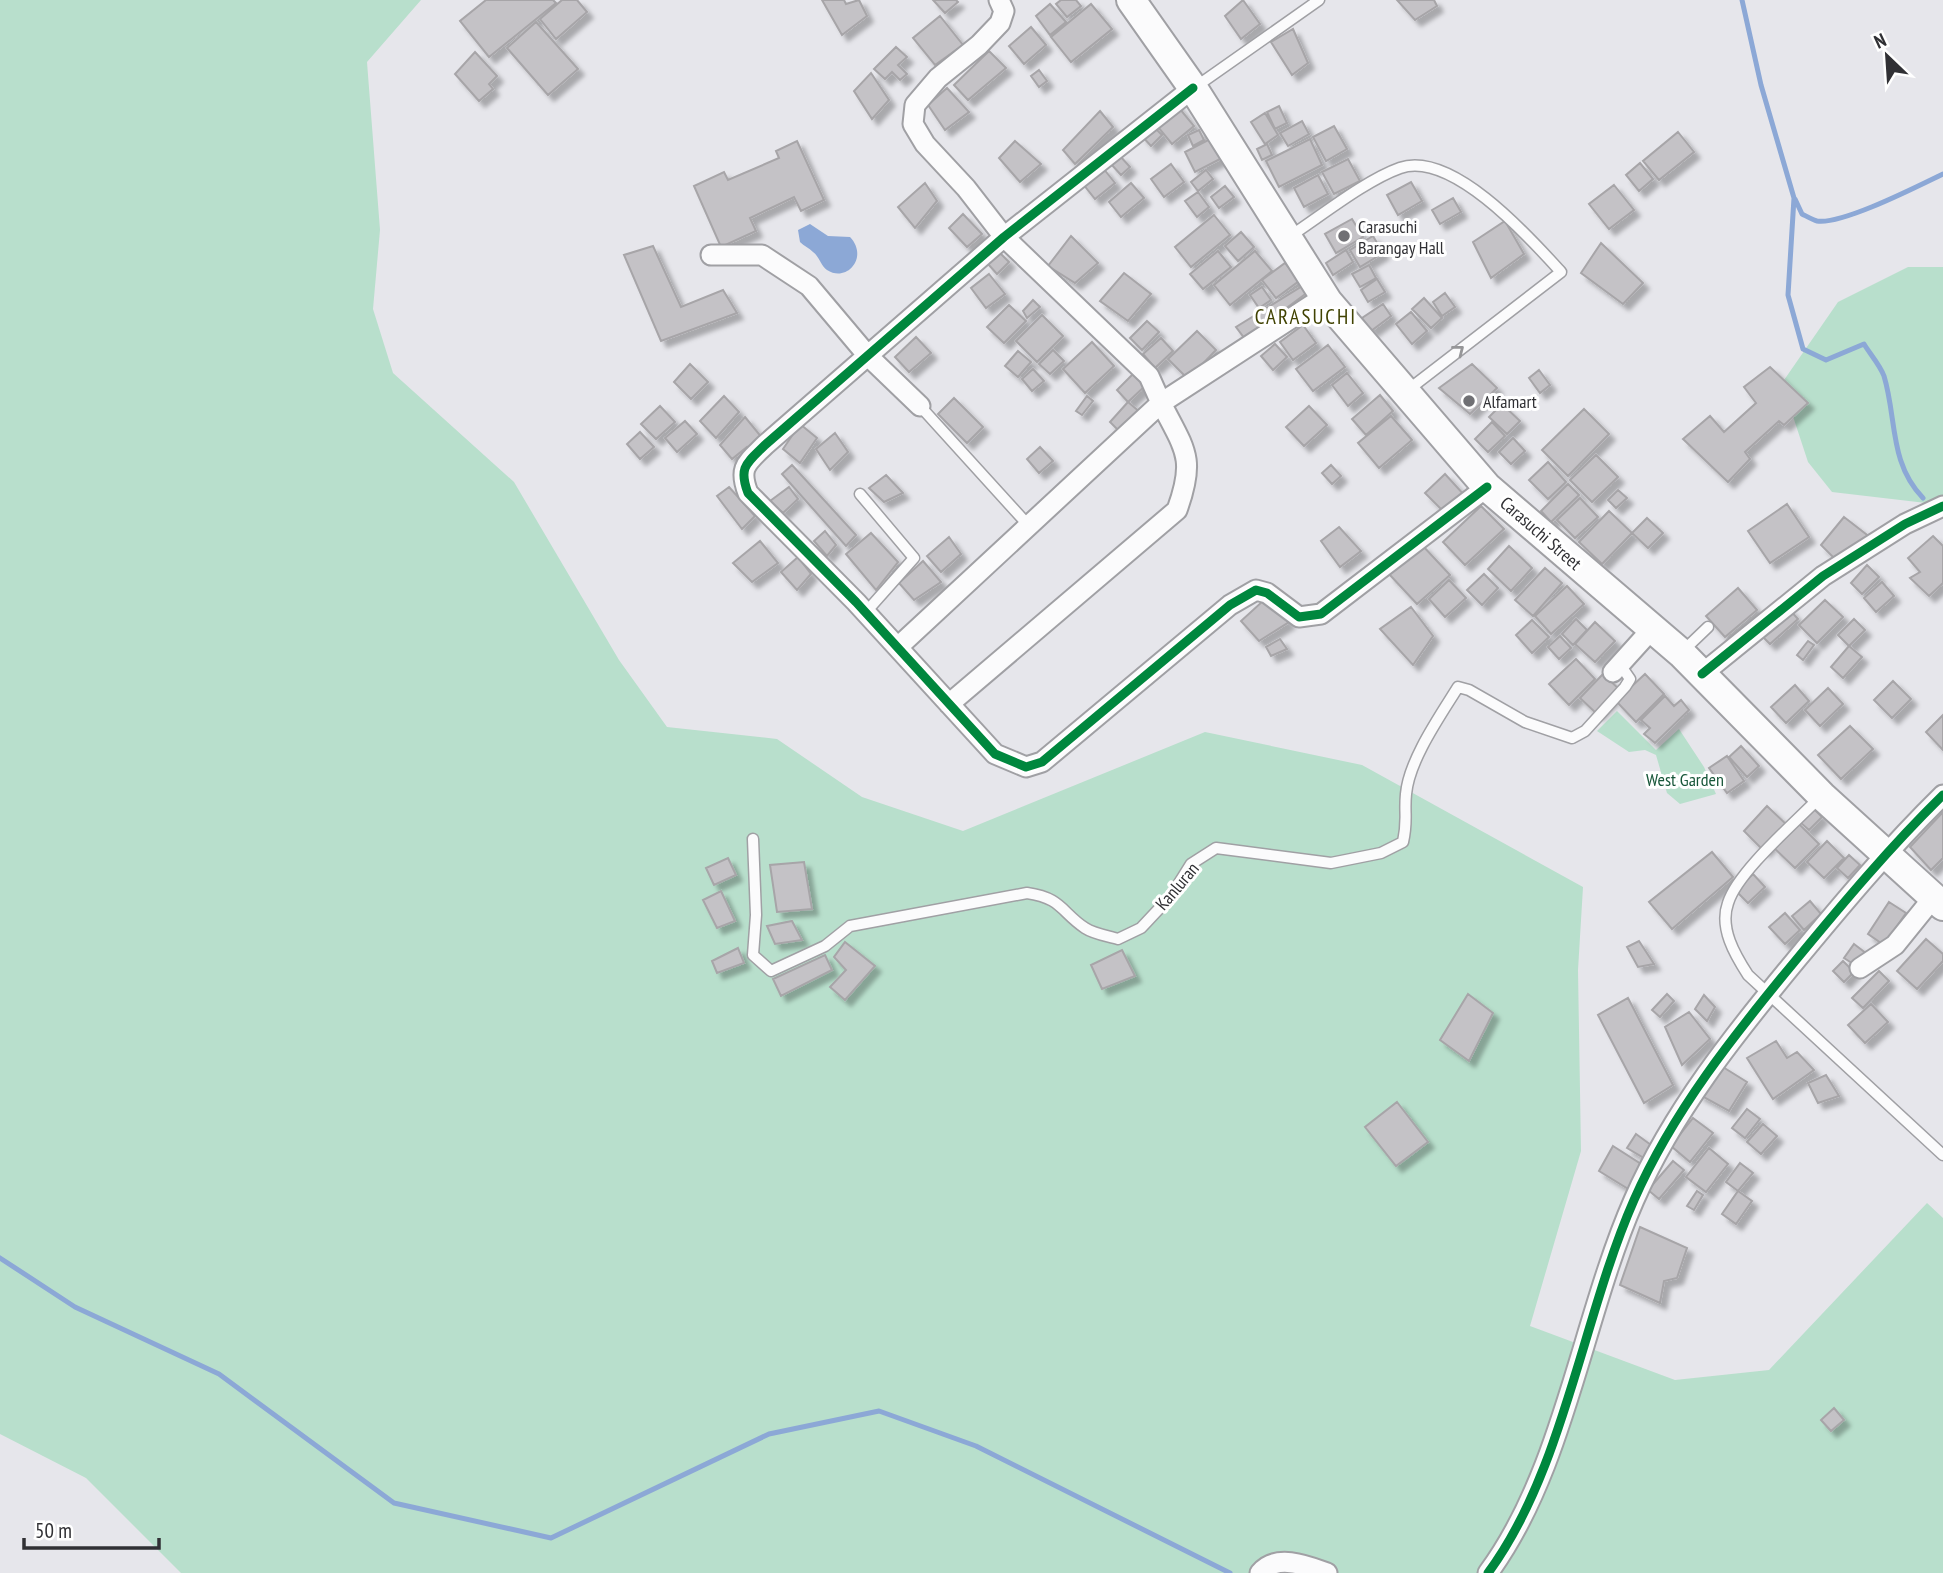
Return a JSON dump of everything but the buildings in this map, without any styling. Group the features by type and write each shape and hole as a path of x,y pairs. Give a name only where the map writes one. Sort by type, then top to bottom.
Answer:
{"street":[{"path":"949,704 1177,510 1187,481 1188,454 1149,376 1004,237 966,188 925,144 913,124 915,105 938,78 979,45 1000,23 1004,11 999,0"},
{"name":"Carasuchi Street","path":"1131,0 1194,88 1324,297 1487,487 1681,653 1822,796 1938,902"},
{"path":"1194,88 1004,237 765,445 744,467 742,478 748,493 866,612 995,754 1026,767 1042,762 1230,604 1256,590 1267,593 1299,617 1321,614 1487,487"},
{"path":"711,256 762,255 809,286 868,356 920,406"},
{"path":"898,647 1161,403 1324,297"},
{"path":"1702,674 1823,576 1905,524 1943,506"},
{"path":"1617,669 1651,630"},
{"path":"1489,1573 1502,1554 1533,1494 1591,1317 1633,1201 1675,1118 1768,993 1886,852 1943,794"},
{"path":"1860,968 1895,945 1938,902"},
{"path":"1262,1570 1293,1562 1327,1573"}],"lane":[{"path":"1194,88 1319,0"},
{"path":"1287,238 1384,175 1402,167 1431,167 1489,199 1561,272 1405,392"},
{"path":"920,406 1029,526"},
{"path":"860,494 914,558 866,612"},
{"path":"1681,653 1709,627"},
{"name":"Kanluran","path":"753,839 756,915 753,956 771,971 825,946 850,926 1027,893 1043,895 1064,907 1086,929 1118,939 1141,928 1171,896 1191,864 1216,848 1331,863 1381,853 1403,842 1408,820 1405,793 1424,741 1458,687 1469,690 1525,722 1572,738 1585,731 1625,687 1630,679 1617,669"},
{"path":"1822,796 1738,883 1726,905 1727,933 1733,952 1748,975 1943,1155"}],"green space":[{"path":"0,0 421,0 367,62 380,230 373,309 393,373 514,482 619,660 667,727 777,739 862,797 963,831 1205,732 1362,765 1583,887 1578,970 1581,1151 1530,1326 1675,1380 1769,1370 1927,1203 1943,1218 1943,1573 181,1573 86,1478 0,1434"},
{"path":"1908,267 1943,267 1943,505 1832,492 1808,462 1782,383 1838,302"},
{"name":"West Garden","path":"1617,711 1656,750 1679,729 1704,767 1716,794 1680,804 1667,793 1656,755 1645,750 1629,752 1597,731"}],"water":[{"path":"810,224 828,236 850,237 857,252 856,260 848,271 835,273 827,270 815,254 800,242 798,230"}],"waterway":[{"path":"1742,0 1761,85 1794,198 1788,295 1803,349 1826,360 1864,344 1884,376 1904,470 1923,498"},
{"path":"1795,199 1802,214 1817,221 1829,221 1880,204 1943,174"},
{"path":"0,1258 75,1307 219,1374 394,1503 551,1538 769,1434 879,1411 976,1446 1230,1573"}],"cycle path":[{"path":"1193,88 1004,237 765,445 753,456 744,471 748,493 856,602 995,754 1026,767 1042,762 1230,605 1256,590 1267,593 1299,617 1321,614 1487,487"},
{"path":"1702,674 1823,576 1905,524 1943,506"},
{"path":"1488,1573 1514,1532 1536,1488 1554,1441 1616,1246 1634,1200 1667,1136 1706,1075 1773,988 1867,876 1943,795"}],"place":[{"name":"Carasuchi Barangay Hall","path":"1344,236"},
{"name":"Alfamart","path":"1469,401"}],"district":[{"name":"CARASUCHI","path":"1306,316"}]}
